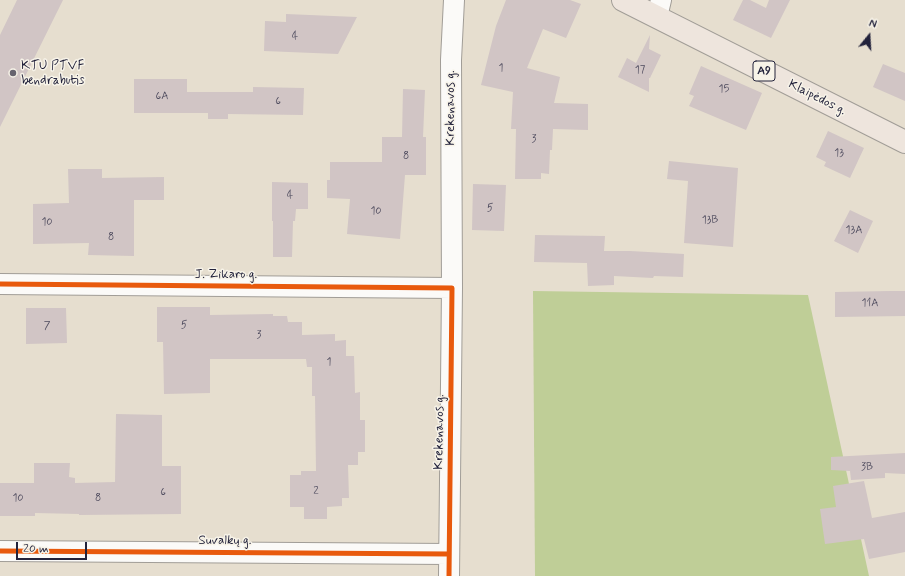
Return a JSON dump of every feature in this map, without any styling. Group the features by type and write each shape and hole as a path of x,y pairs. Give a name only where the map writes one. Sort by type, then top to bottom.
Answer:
{"highway":[{"name":"Klaipėdos g.","path":"623,0 659,9 905,142"}],"street":[{"name":"Krekenavos g.","path":"449,576 452,288 451,60 454,0"},
{"name":"J. Zikaro g.","path":"0,284 452,288"},
{"name":"Suvalkų g.","path":"0,551 449,554"}],"green space":[{"path":"533,291 808,295 869,576 535,576"}],"building":[{"name":"KTU PTVF bendrabutis","path":"17,0 63,0 0,127 0,35"},
{"path":"506,0 570,0 581,4 566,38 543,29 527,68 560,77 554,103 588,104 588,130 553,129 549,174 541,173 541,179 515,179 516,129 511,129 513,92 481,85 496,26"},
{"path":"743,0 750,0 766,8 769,0 790,0 771,38 733,20"},
{"path":"286,14 357,17 338,54 264,51 265,21 286,22"},
{"path":"650,35 649,49 661,55 649,78 649,92 618,77 627,58 636,63"},
{"path":"883,64 905,73 905,101 873,87"},
{"path":"701,66 762,93 746,130 689,106 694,96 689,94"},
{"path":"134,79 187,79 187,92 253,92 253,87 304,88 303,115 228,114 228,119 208,119 208,113 134,113"},
{"path":"403,89 425,90 423,137 426,137 426,175 405,175 400,239 347,234 350,199 327,198 327,180 330,180 330,162 382,162 382,137 402,137"},
{"path":"828,131 864,148 850,178 824,166 826,162 816,157"},
{"path":"669,161 738,168 733,247 684,243 688,181 667,179"},
{"path":"68,169 102,169 102,178 164,177 164,200 134,200 134,256 88,255 89,243 33,244 33,204 69,203"},
{"path":"272,182 308,183 308,209 296,209 295,221 293,221 292,257 273,257"},
{"path":"473,184 506,185 504,231 472,230"},
{"path":"850,210 873,221 858,253 834,241"},
{"path":"535,235 605,236 604,251 684,254 683,277 654,276 653,278 614,276 614,285 588,286 587,263 534,262"},
{"path":"905,291 905,316 835,317 835,292"},
{"path":"157,307 210,307 210,315 273,314 273,316 287,316 288,322 302,322 302,335 335,334 335,341 346,340 346,356 354,356 355,393 360,392 360,420 365,420 365,452 358,452 358,465 348,465 349,498 342,498 342,506 327,507 327,519 304,519 304,507 290,507 290,475 301,475 301,471 316,471 315,396 312,396 312,367 307,367 306,359 210,359 210,393 164,394 163,342 157,342"},
{"path":"26,308 66,308 67,343 26,344"},
{"path":"116,414 162,415 162,466 181,466 181,514 79,515 35,513 35,516 0,516 0,483 34,483 34,463 70,463 69,477 75,478 75,483 115,482"},
{"path":"905,453 905,474 885,473 885,478 851,480 850,471 831,470 831,457"},
{"path":"864,481 872,518 905,512 905,552 869,559 864,539 825,544 820,509 836,507 833,486"}],"cycle path":[{"path":"0,284 452,288 449,576"},
{"path":"0,551 449,554"}],"place":[{"name":"KTU PTVF bendrabutis","path":"13,73"}]}
